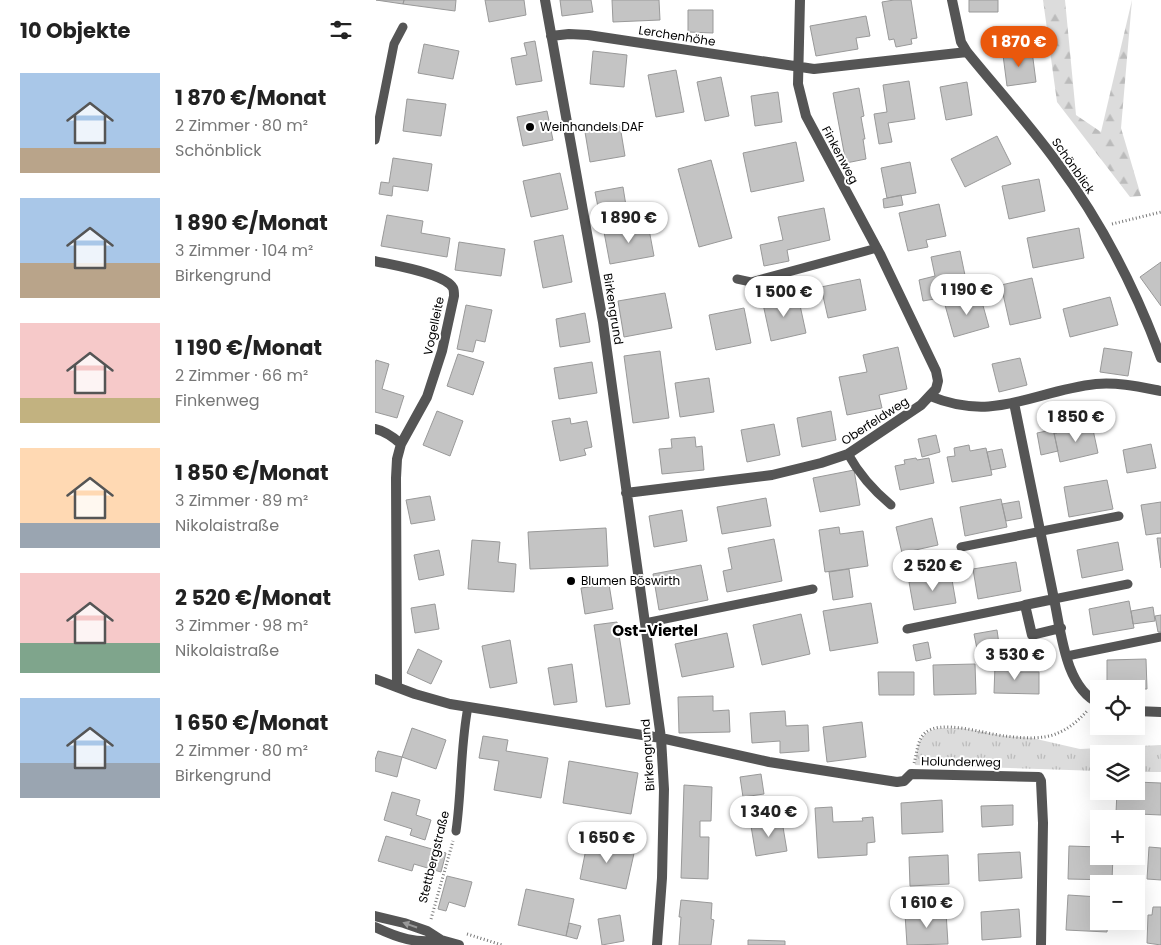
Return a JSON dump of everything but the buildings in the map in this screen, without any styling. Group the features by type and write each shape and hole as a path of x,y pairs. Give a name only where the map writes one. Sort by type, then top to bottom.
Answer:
{"street":[{"name":"Birkengrund","path":"545,0 597,284 661,738 664,789 663,842 657,945"},
{"path":"798,67 800,0"},
{"name":"Schönblick","path":"952,0 961,42 967,52 1059,164 1099,227 1124,272 1161,358"},
{"name":"Lerchenhöhe","path":"551,36 569,34 588,35 798,67 829,68 967,52"},
{"name":"Finkenweg","path":"798,67 799,93 809,122 877,248 936,371 938,381 936,389 930,396"},
{"name":"Vogelleite","path":"375,261 435,275 453,288 454,296 442,351 427,397 401,444"},
{"path":"930,396 964,407 981,408 1014,403 1082,386 1098,384 1117,383 1161,391"},
{"name":"Oberfeldweg","path":"626,493 772,474 821,464 848,454 909,414 930,396"},
{"path":"1014,403 1067,656 1073,676 1081,689 1090,696"},
{"path":"375,429 392,436 401,444 397,459 396,478 397,687"},
{"path":"1054,599 1025,605 1032,635 1061,628"},
{"path":"375,679 442,702 661,738"},
{"path":"1145,711 1161,712"},
{"name":"Holunderweg","path":"661,738 769,762 897,782 904,781 911,774 1039,776 1041,781 1043,823 1041,945"},
{"path":"375,916 404,923 427,931 441,940 459,945"},
{"path":"375,927 415,942 424,943 441,940"}],"lane":[{"path":"375,140 394,44 403,27"},
{"path":"737,279 751,282 877,248"},
{"path":"848,454 867,483 891,505"},
{"path":"961,547 1119,516"},
{"path":"1054,599 1128,584"},
{"path":"645,623 813,589"},
{"path":"907,629 1025,605"},
{"path":"1067,656 1161,637"},
{"name":"Stettbergstraße","path":"456,831 460,807 465,725 469,707"}],"path":[{"path":"1111,224 1161,212"},
{"path":"911,774 921,738 931,730 961,728 1005,736 1032,738 1051,736 1078,720 1090,709"},
{"name":"Stettbergstraße","path":"430,923 456,831"}],"green space":[{"path":"1043,0 1065,0 1076,115 1101,132 1132,0 1121,128 1141,196 1130,197 1057,102"},
{"path":"961,728 1005,736 1032,738 1080,749 1090,749 1090,771 915,765 920,741 932,730"},
{"path":"1161,745 1161,772 1145,772 1145,746"}],"place":[{"name":"Weinhandels DAF","path":"530,127"},
{"name":"Blumen Böswirth","path":"571,581"}],"district":[{"name":"Ost-Viertel","path":"655,631"}]}
